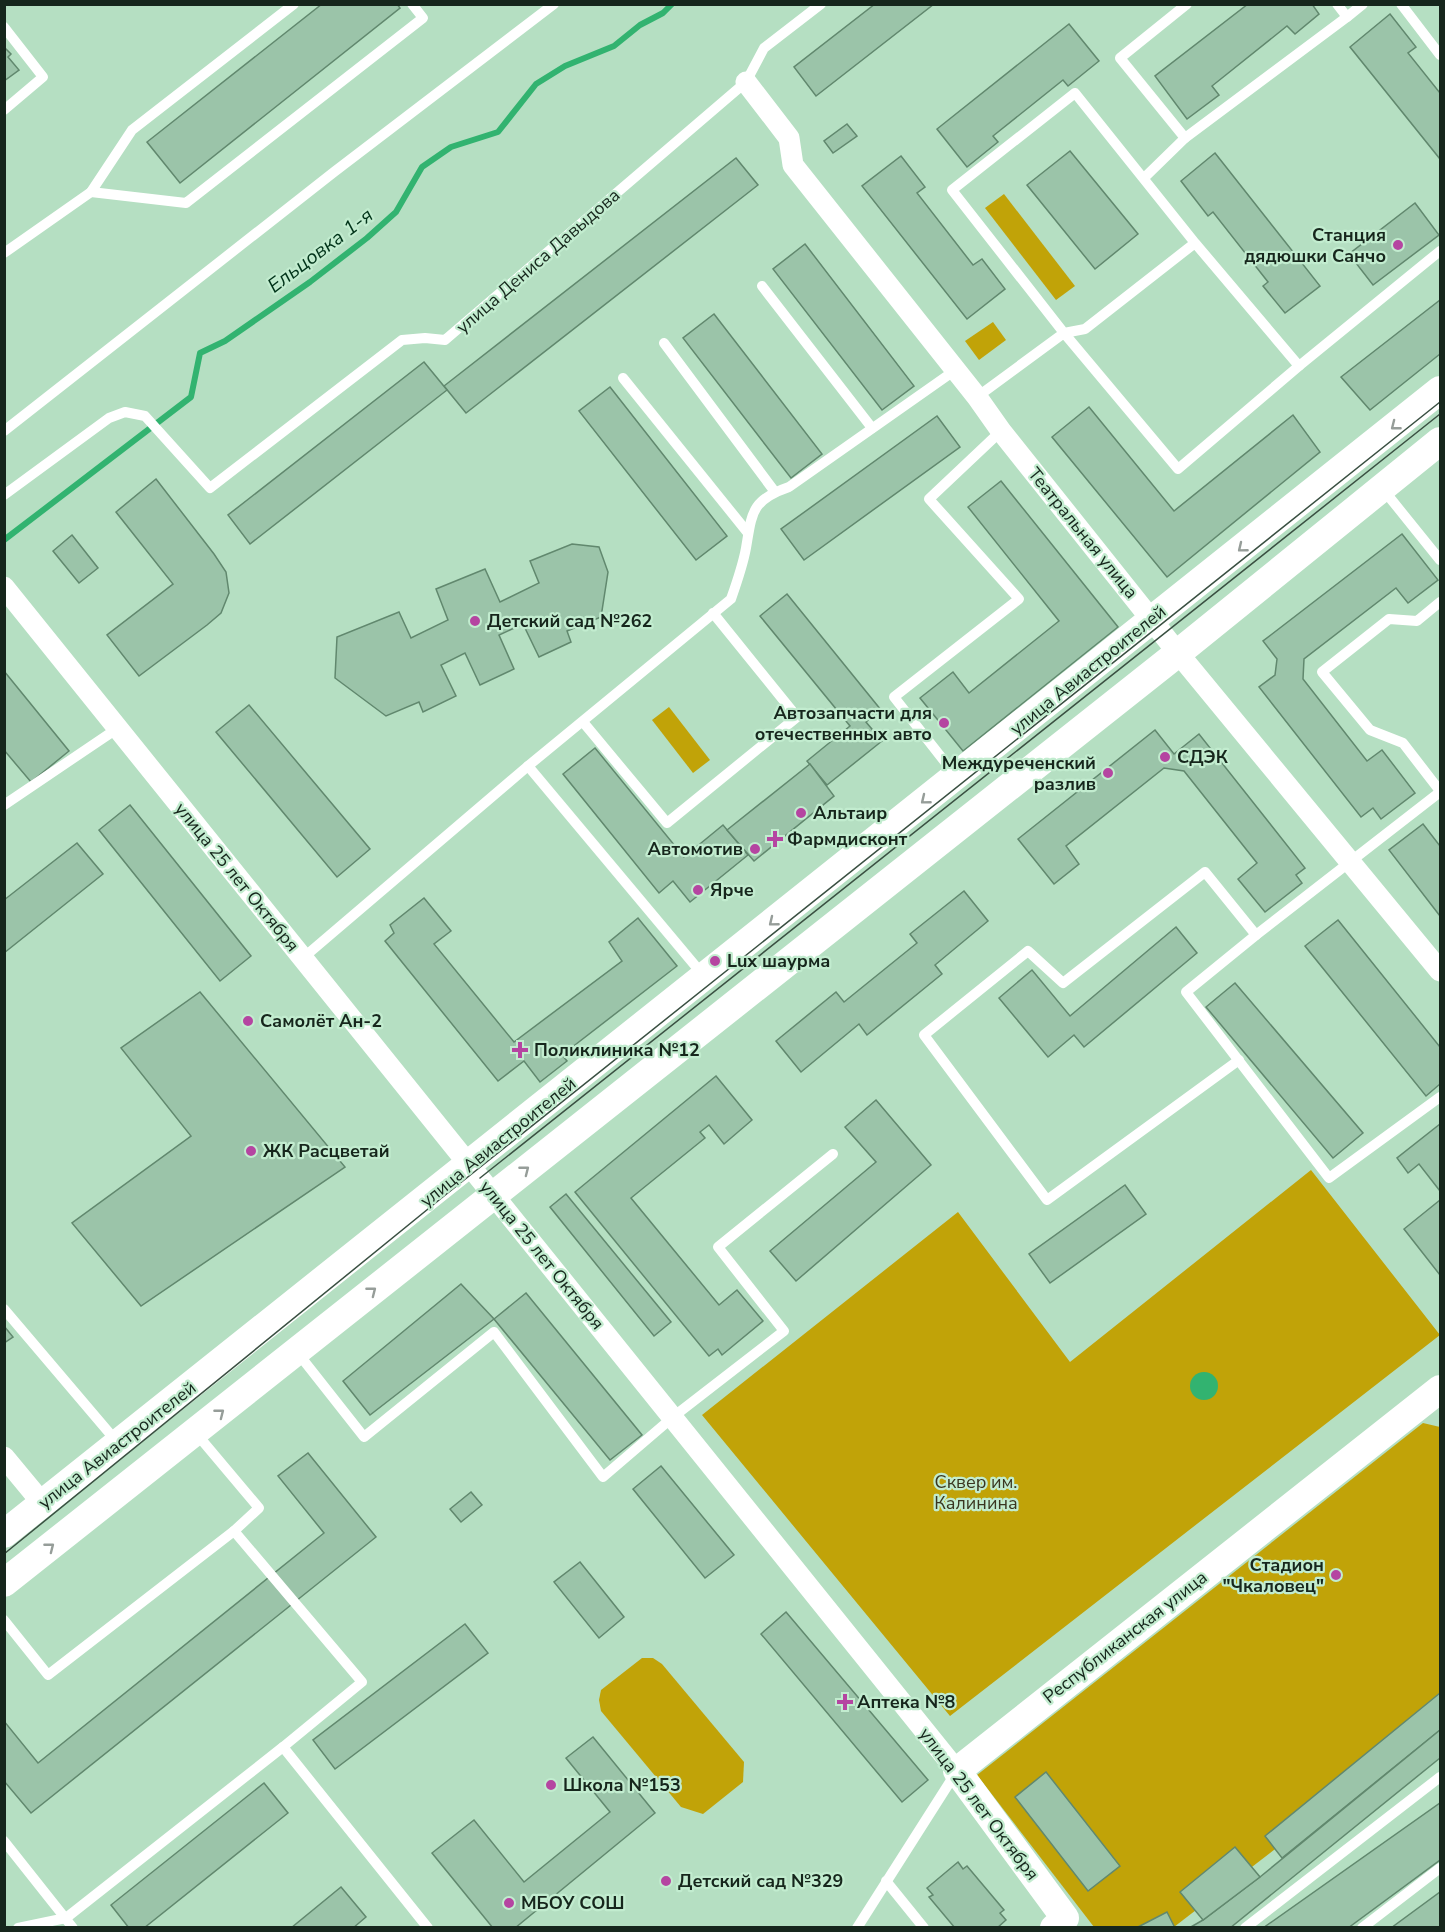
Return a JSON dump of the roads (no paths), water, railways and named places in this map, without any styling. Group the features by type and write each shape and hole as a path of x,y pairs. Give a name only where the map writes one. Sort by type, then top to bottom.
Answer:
{"main road":[{"name":"улица Авиастроителей","path":"4,1534 1440,390"},
{"path":"4,1583 1179,653 1440,441"},
{"name":"Республиканская улица","path":"957,1771 1440,1389"},
{"name":"улица 25 лет Октября","path":"957,1771 1064,1924"}],"street":[{"name":"Театральная улица","path":"746,82 789,138 793,165 1001,431 1179,653 1440,971"},
{"name":"улица 25 лет Октября","path":"4,587 957,1771"},
{"path":"4,1457 43,1504"}],"lane":[{"path":"4,253 91,192 132,130 294,4"},
{"path":"91,192 186,203 423,18 412,4"},
{"path":"4,431 334,172 554,4"},
{"name":"улица Дениса Давыдова","path":"4,495 109,418 125,412 145,416 210,488 402,340 424,338 445,340 746,82 764,48 821,4"},
{"path":"1185,138 1120,58 1187,4"},
{"path":"1337,4 1347,17"},
{"path":"1146,177 1185,138 1363,4"},
{"path":"1401,4 1440,55"},
{"path":"4,27 43,77 4,110"},
{"path":"1299,366 1195,243 1146,177 1075,93 952,190 1064,333 1178,469 1440,251"},
{"path":"976,397 1064,333 1085,329 1195,243"},
{"path":"762,286 872,428"},
{"path":"664,343 776,492"},
{"path":"303,958 528,766 731,599 740,573 749,519 761,501 789,487 954,370"},
{"path":"623,378 748,533"},
{"path":"956,776 894,697 1019,599 929,499 1001,431"},
{"path":"1382,488 1440,560"},
{"path":"1440,602 1417,621 1389,619 1322,672 1370,730 1403,743 1440,791 1186,992 1329,1178 1440,1097"},
{"path":"584,722 666,823 797,717 713,613"},
{"path":"4,805 118,728"},
{"path":"528,766 704,977"},
{"path":"1239,1060 1047,1200 924,1035 1028,951 1063,983 1205,872 1256,935"},
{"path":"297,1352 364,1437 494,1332 603,1477 673,1418 784,1331 718,1247 833,1154"},
{"path":"4,1309 118,1444"},
{"path":"4,1620 48,1675 234,1531 259,1508 195,1432"},
{"path":"18,1928 66,1918 284,1747 362,1682 234,1531"},
{"path":"284,1747 428,1928"},
{"name":"Республиканская улица","path":"857,1928 957,1771"},
{"path":"1245,1928 1440,1777"},
{"path":"4,1841 73,1928"},
{"path":"1362,1928 1440,1868"},
{"path":"886,1881 924,1928"}],"waterway":[{"name":"Ельцовка 1-я","path":"4,540 191,397 200,353 225,341 310,282 367,238 396,212 422,167 451,147 498,132 536,84 565,66 614,46 640,25 663,13 672,4"}],"tram line":[{"path":"4,1554 444,1196 1440,402"},
{"path":"480,1178 1440,414"}],"place":[{"name":"Станция дядюшки Санчо","path":"1398,245"},
{"name":"Детский сад №262","path":"475,621"},
{"name":"Автозапчасти для отечественных авто","path":"944,723"},
{"name":"СДЭК","path":"1165,757"},
{"name":"Междуреченский разлив","path":"1108,773"},
{"name":"Альтаир","path":"801,813"},
{"name":"Фармдисконт","path":"775,839"},
{"name":"Автомотив","path":"755,849"},
{"name":"Ярче","path":"698,890"},
{"name":"Lux шаурма","path":"715,961"},
{"name":"Самолёт Ан-2","path":"248,1021"},
{"name":"Поликлиника №12","path":"520,1050"},
{"name":"ЖК Расцветай","path":"251,1151"},
{"name":"Стадион \"Чкаловец\"","path":"1336,1575"},
{"name":"Аптека №8","path":"845,1702"},
{"name":"Школа №153","path":"551,1785"},
{"name":"Детский сад №329","path":"666,1881"},
{"name":"МБОУ СОШ","path":"509,1903"}],"park label":[{"name":"Сквер им. Калинина","path":"976,1492"}]}
